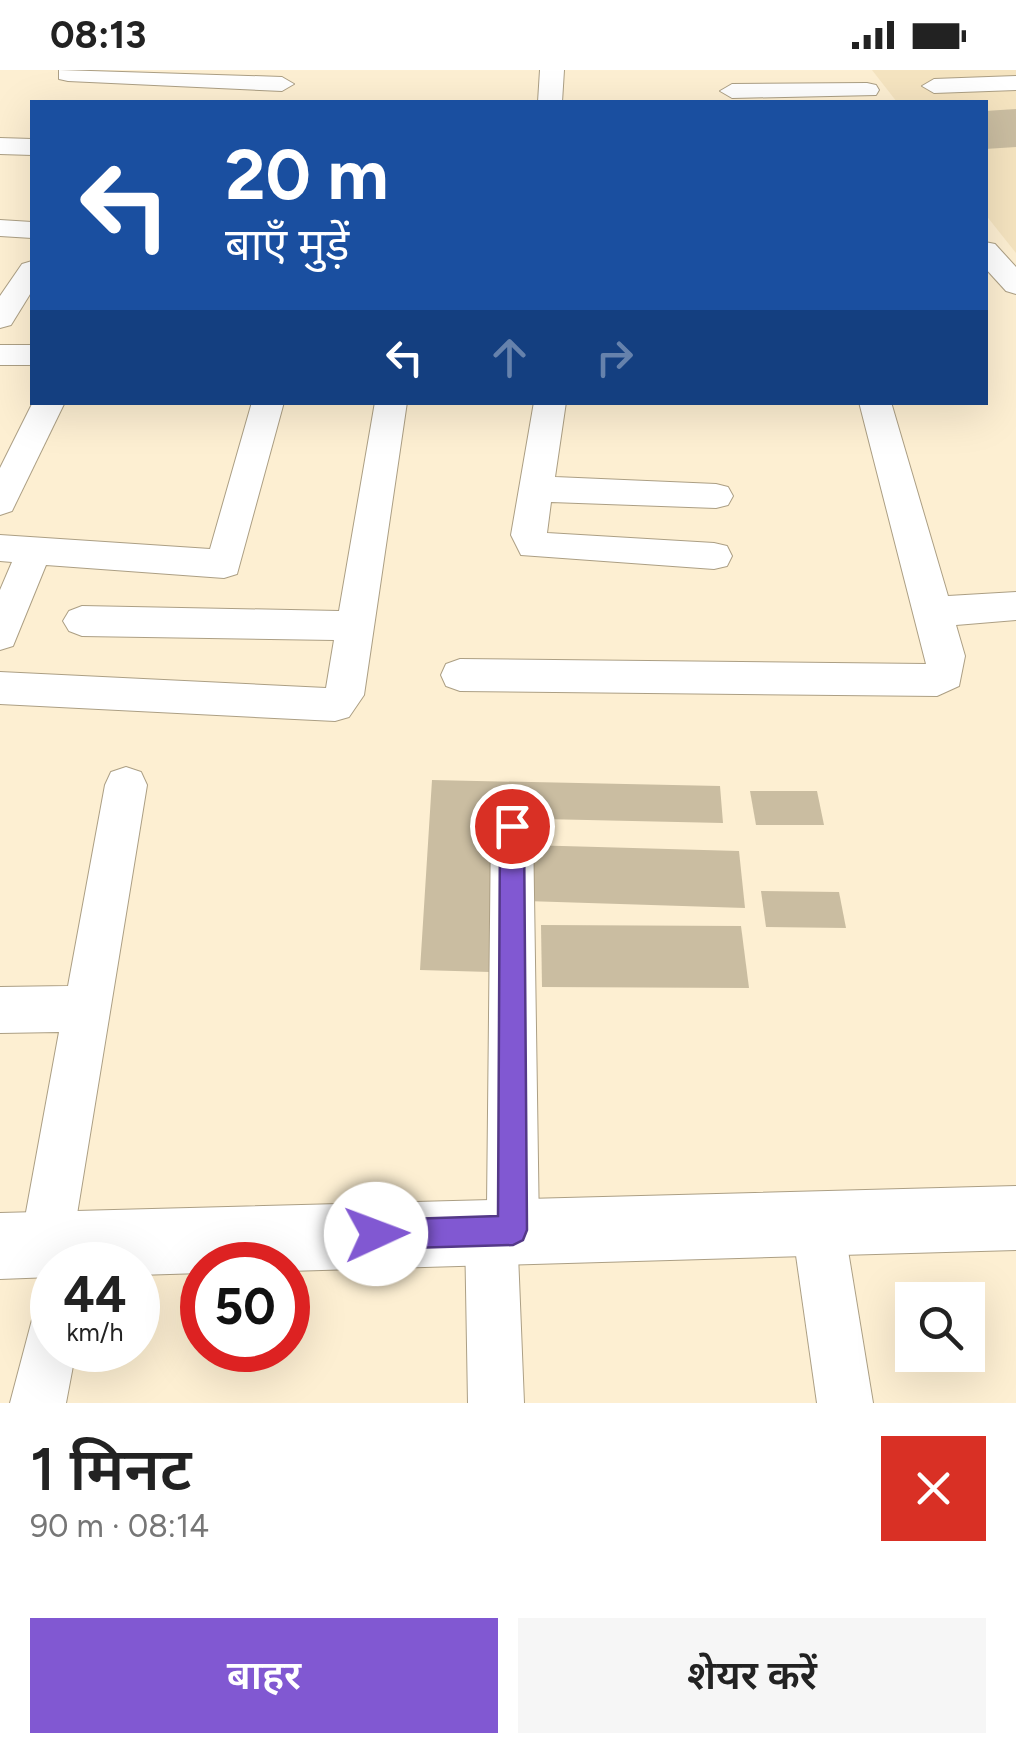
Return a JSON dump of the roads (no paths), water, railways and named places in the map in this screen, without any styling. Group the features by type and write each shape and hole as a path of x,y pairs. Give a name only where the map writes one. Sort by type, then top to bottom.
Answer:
{"main road":[{"path":"160,1245 817,1220 1016,1218"}],"street":[{"path":"550,100 552,70"},
{"path":"51,100 70,72 269,79"},
{"path":"934,86 1016,83"},
{"path":"732,92 865,87"},
{"path":"0,228 30,230"},
{"path":"0,318 30,273"},
{"path":"0,355 30,356"},
{"path":"0,502 47,405"},
{"path":"0,634 17,550 224,564 267,405"},
{"path":"0,688 325,707 344,695 352,626 390,405"},
{"path":"550,405 529,535 539,549 714,556"},
{"path":"460,674 936,680 944,675 947,666 934,612 875,405"},
{"path":"538,489 716,496"},
{"path":"934,612 1016,606"},
{"path":"82,622 352,626"},
{"path":"47,1242 126,786"},
{"path":"496,1403 512,826"},
{"path":"0,1010 88,1008"},
{"path":"817,1220 845,1403"},
{"path":"38,1403 44,1372"}]}
